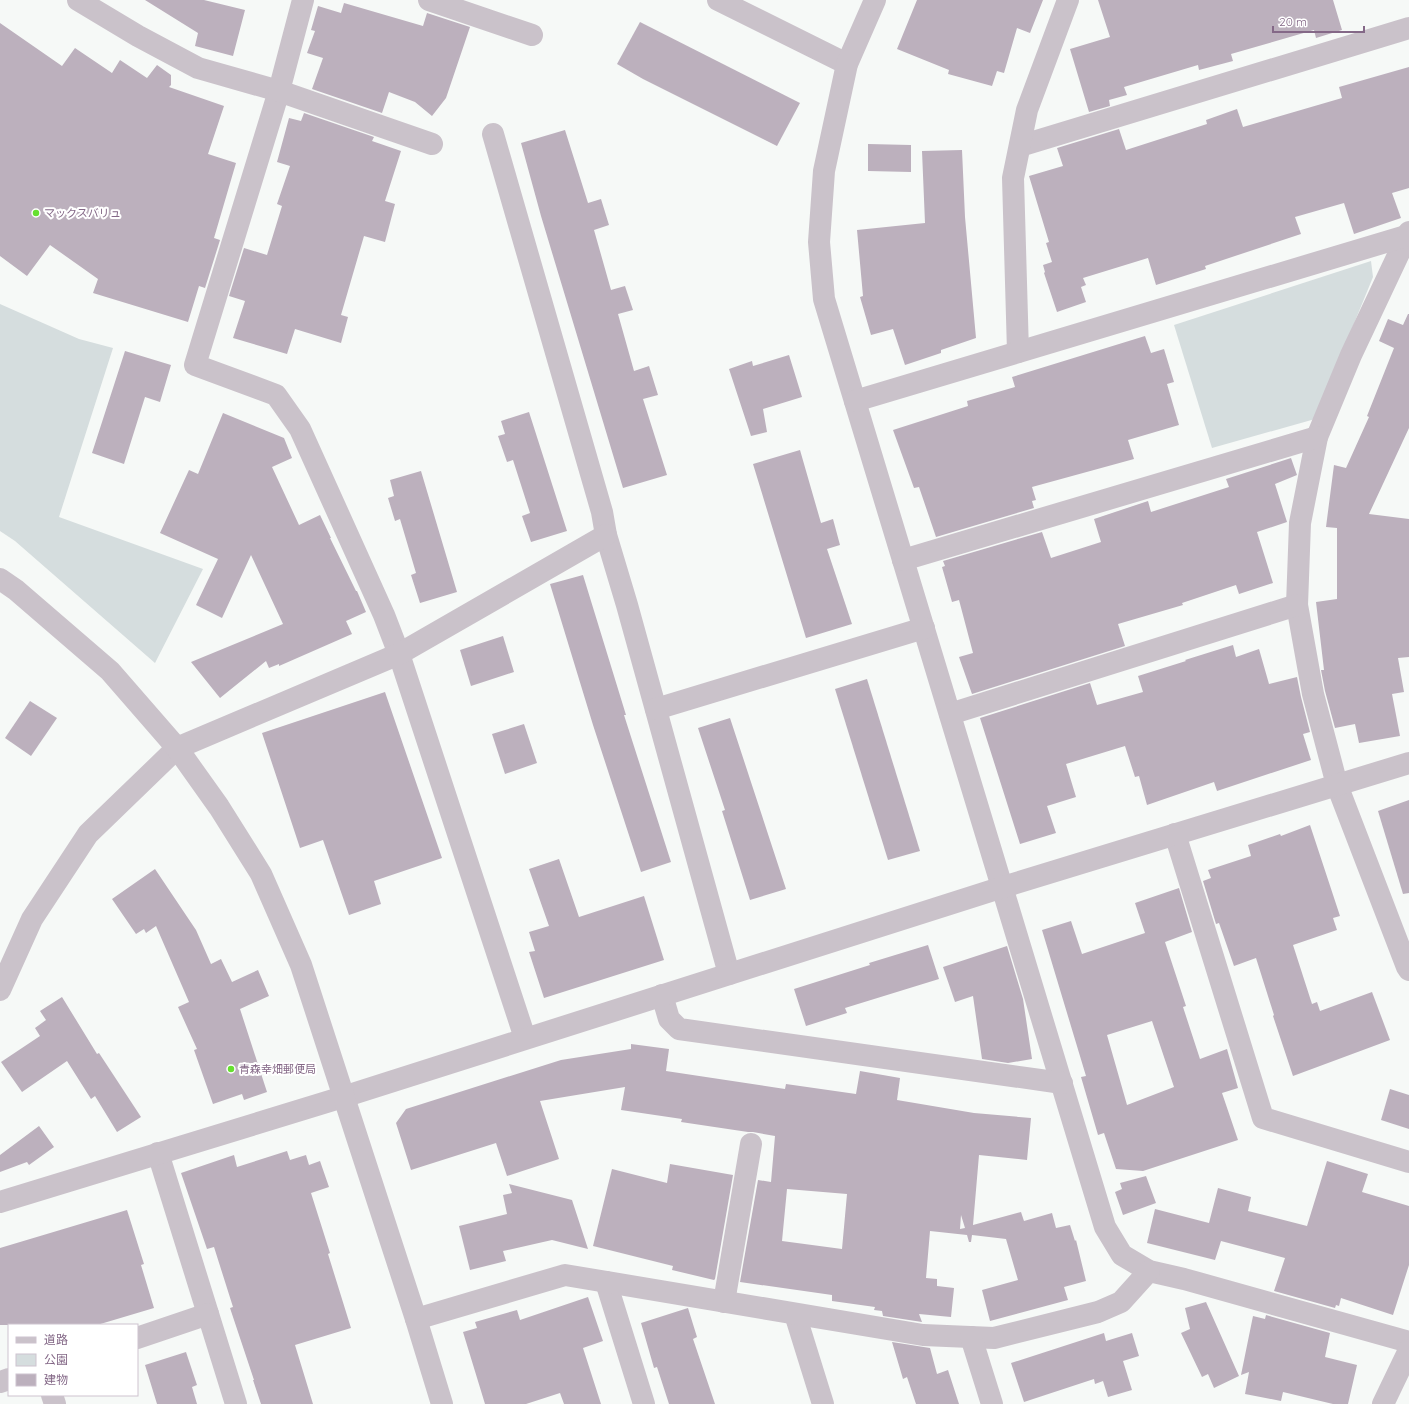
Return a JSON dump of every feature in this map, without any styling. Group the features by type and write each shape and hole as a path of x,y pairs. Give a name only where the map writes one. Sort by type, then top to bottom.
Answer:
{"street":[{"path":"78,0 138,36 198,68 279,92 432,144"},
{"path":"303,0 279,92 195,365 276,395 300,429 384,615 399,654 525,1038"},
{"path":"429,0 532,35"},
{"path":"718,0 847,64"},
{"path":"875,0 847,64 824,171 819,242 824,299 1106,1226 1122,1255 1149,1271 1184,1279 1409,1342"},
{"path":"1018,352 1013,178 1027,110 1068,0"},
{"path":"1020,146 1409,28"},
{"path":"493,134 602,512 606,535 627,605 729,974"},
{"path":"855,401 1409,234"},
{"path":"1409,234 1351,355 1317,437 1300,523 1297,606 1313,694 1337,785 1409,970"},
{"path":"903,560 1317,437"},
{"path":"0,990 32,919 88,834 176,748 399,654 606,535"},
{"path":"0,578 110,671 176,748 219,806 262,874 301,965 416,1319 442,1404"},
{"path":"950,714 1297,606"},
{"path":"656,709 924,628"},
{"path":"0,1202 343,1097 1003,887 1409,763"},
{"path":"1175,834 1263,1118 1409,1162"},
{"path":"662,995 669,1019 679,1029 1062,1083"},
{"path":"724,1302 751,1144"},
{"path":"158,1153 236,1404"},
{"path":"416,1319 565,1275 923,1335 994,1338 1098,1312 1122,1302 1149,1271"},
{"path":"606,1282 644,1404"},
{"path":"138,1338 208,1314"},
{"path":"795,1314 823,1404"},
{"path":"971,1337 992,1404"},
{"path":"1383,1404 1409,1350"}],"green space":[{"path":"1371,261 1373,277 1315,419 1212,448 1174,325"},
{"path":"0,304 79,339 113,348 59,517 203,569 155,663 15,541 0,531"}],"building":[{"path":"145,0 204,0 245,10 233,56 195,46 198,33"},
{"path":"917,0 1043,0 1030,33 1017,28 1004,73 997,71 992,86 948,74 949,70 897,49"},
{"path":"1098,0 1333,0 1342,30 1316,38 1314,30 1231,54 1233,61 1199,70 1198,65 1124,87 1127,95 1109,100 1110,106 1089,112 1070,49 1110,37"},
{"path":"344,3 423,26 427,13 470,27 446,98 432,116 415,102 389,92 382,113 312,89 323,58 307,53 315,31 311,30 318,6 341,13"},
{"path":"640,22 800,103 777,146 643,79 617,64"},
{"path":"0,23 62,66 75,48 112,73 120,60 147,78 157,65 171,75 171,85 169,87 224,106 208,154 236,163 214,238 220,240 205,288 199,286 188,322 93,293 98,279 50,245 27,276 0,256"},
{"path":"1409,67 1409,188 1392,193 1401,218 1354,234 1344,203 1295,217 1301,234 1205,266 1206,269 1156,285 1148,258 1083,278 1086,285 1081,287 1086,302 1057,312 1044,273 1043,265 1052,262 1046,243 1049,242 1029,176 1063,166 1057,148 1119,129 1126,150 1207,124 1206,120 1237,109 1243,127 1342,98 1339,87"},
{"path":"304,113 374,137 372,141 401,151 385,201 395,204 385,242 364,236 341,315 348,317 341,343 295,329 287,354 233,338 245,301 229,296 244,248 267,255 282,206 277,204 290,166 277,162 289,118 301,121"},
{"path":"565,130 588,203 601,199 609,225 594,230 611,290 625,286 633,310 618,314 634,371 649,366 658,395 643,399 667,475 623,488 541,216 521,143"},
{"path":"868,144 911,145 911,172 868,171"},
{"path":"962,150 965,217 976,338 941,350 941,353 905,365 893,329 871,335 860,297 863,296 857,230 925,223 922,151"},
{"path":"1408,314 1409,428 1369,514 1409,519 1409,657 1398,658 1404,692 1392,694 1400,736 1359,743 1355,724 1335,728 1321,670 1324,670 1316,602 1337,599 1337,528 1326,527 1334,465 1346,468 1369,417 1367,416 1394,348 1379,341 1388,319 1403,325"},
{"path":"1145,336 1151,353 1164,349 1174,382 1167,384 1179,425 1128,440 1134,459 1032,487 1036,500 1032,501 1034,508 936,537 919,487 914,488 893,430 968,406 967,401 1015,387 1012,377"},
{"path":"125,351 171,365 160,402 145,397 124,464 92,453"},
{"path":"789,355 802,397 763,409 767,432 751,436 729,369 752,361 753,366"},
{"path":"529,412 567,531 531,542 522,516 530,513 513,460 507,462 498,436 505,434 501,421"},
{"path":"223,413 284,438 292,458 272,467 299,525 320,515 366,612 346,621 352,634 279,666 279,664 269,668 266,661 220,698 191,662 283,624 251,555 222,618 196,605 218,559 160,533 189,470 198,474"},
{"path":"800,450 821,523 833,519 840,545 827,549 852,624 806,638 753,464"},
{"path":"1291,458 1297,475 1275,484 1287,522 1257,532 1273,583 1239,594 1236,585 1182,603 1183,605 1118,624 1125,646 972,694 959,657 973,653 959,600 952,602 942,567 945,566 943,561 1042,532 1051,558 1101,542 1094,519 1148,501 1151,512 1229,487 1226,479"},
{"path":"421,471 457,592 420,603 411,575 416,573 400,519 395,521 388,498 394,496 390,480"},
{"path":"583,575 626,715 624,715 671,862 641,872 593,725 550,584"},
{"path":"503,636 514,672 471,686 460,650"},
{"path":"1233,645 1236,657 1259,649 1269,684 1297,677 1310,732 1303,734 1311,760 1217,791 1214,782 1147,805 1139,776 1135,777 1125,746 1066,764 1076,797 1047,806 1056,833 1020,844 980,718 1090,683 1097,705 1143,692 1138,676"},
{"path":"867,679 920,851 888,860 835,689"},
{"path":"385,692 442,858 374,881 381,904 349,915 323,840 300,848 262,733"},
{"path":"30,701 57,718 31,756 5,738"},
{"path":"730,718 786,889 750,900 722,811 725,810 698,728"},
{"path":"524,724 537,763 505,774 492,734"},
{"path":"1409,800 1409,893 1403,894 1378,811"},
{"path":"1310,825 1340,916 1333,918 1337,930 1293,945 1312,1004 1317,1002 1320,1011 1372,992 1390,1040 1293,1076 1256,958 1234,966 1219,923 1216,924 1203,881 1211,878 1208,870 1251,856 1248,845 1280,834 1281,836"},
{"path":"559,859 579,917 644,896 664,960 544,998 529,952 535,951 529,932 549,926 529,869"},
{"path":"155,869 196,930 211,964 221,959 232,982 258,970 269,996 240,1009 267,1092 244,1100 242,1094 213,1104 194,1050 197,1049 178,1007 189,1002 156,926 146,933 144,929 136,934 112,899"},
{"path":"1179,888 1192,932 1165,942 1186,1006 1183,1007 1200,1059 1227,1049 1238,1088 1222,1093 1238,1140 1143,1171 1116,1169 1104,1133 1098,1135 1081,1077 1086,1076 1042,930 1071,921 1082,954 1145,933 1135,903","holes":["1152,1021 1174,1087 1127,1105 1107,1035"]},
{"path":"928,945 939,979 845,1008 847,1013 806,1026 794,989 870,965 869,963"},
{"path":"1007,946 1023,999 1032,1059 1008,1063 982,1059 973,996 955,1002 943,967"},
{"path":"62,997 97,1054 99,1053 141,1117 117,1132 95,1096 91,1099 67,1061 22,1092 1,1062 40,1036 35,1028 46,1020 40,1011"},
{"path":"631,1044 669,1049 666,1071 785,1089 786,1084 856,1094 860,1071 900,1078 897,1100 974,1113 1031,1118 1027,1160 979,1155 973,1225 1021,1212 1024,1221 1052,1213 1056,1228 1070,1225 1075,1241 1076,1240 1086,1281 1064,1287 1068,1300 990,1321 982,1290 1018,1280 1006,1239 972,1235 971,1242 969,1242 967,1235 930,1231 926,1278 937,1279 937,1286 954,1288 951,1317 919,1314 922,1322 883,1316 882,1311 874,1310 875,1307 832,1301 832,1295 740,1282 758,1180 771,1182 775,1136 681,1122 682,1119 621,1110 625,1087 540,1101 559,1159 507,1176 496,1143 411,1170 396,1123 406,1109 561,1060 631,1049","holes":["787,1189 847,1194 842,1249 782,1241","961,1215 965,1228 960,1229"]},
{"path":"1390,1089 1409,1095 1409,1129 1381,1120"},
{"path":"39,1126 54,1147 29,1165 27,1162 0,1172 0,1155"},
{"path":"287,1151 290,1160 306,1155 309,1165 320,1161 329,1187 311,1193 351,1328 295,1345 313,1404 261,1404 230,1308 233,1307 214,1247 207,1249 181,1173 234,1155 237,1167"},
{"path":"1327,1161 1368,1174 1362,1192 1409,1206 1409,1265 1393,1315 1341,1298 1339,1306 1336,1305 1335,1308 1274,1291 1285,1258 1221,1241 1215,1260 1147,1243 1155,1209 1209,1223 1218,1188 1251,1197 1248,1211 1307,1226"},
{"path":"670,1164 733,1175 714,1280 672,1270 673,1266 593,1246 612,1169 667,1183"},
{"path":"1146,1176 1156,1203 1123,1215 1115,1192 1122,1189 1120,1183"},
{"path":"509,1184 572,1200 588,1249 552,1240 503,1251 506,1261 470,1270 459,1226 507,1214 503,1195 512,1193"},
{"path":"127,1210 144,1264 141,1265 154,1308 100,1324 0,1325 0,1248"},
{"path":"588,1297 603,1341 583,1348 601,1404 564,1404 560,1393 526,1404 485,1404 463,1332 477,1328 475,1322 517,1310 520,1320"},
{"path":"1206,1302 1239,1376 1214,1388 1208,1374 1202,1377 1181,1333 1190,1329 1185,1308"},
{"path":"688,1308 697,1337 693,1339 715,1404 669,1404 657,1367 654,1368 641,1323"},
{"path":"1266,1315 1330,1333 1325,1357 1357,1365 1348,1404 1333,1404 1283,1392 1281,1401 1245,1394 1249,1372 1241,1375 1253,1316 1265,1319"},
{"path":"1104,1333 1106,1341 1132,1333 1139,1356 1123,1361 1132,1390 1108,1397 1103,1381 1095,1384 1094,1379 1024,1402 1011,1363"},
{"path":"892,1342 930,1348 937,1374 948,1370 959,1404 916,1404 907,1377 903,1379"},
{"path":"186,1352 197,1385 192,1387 197,1404 157,1404 145,1365"}],"place":[{"name":"マックスバリュ","path":"36,213"},
{"name":"青森幸畑郵便局","path":"231,1069"}]}
